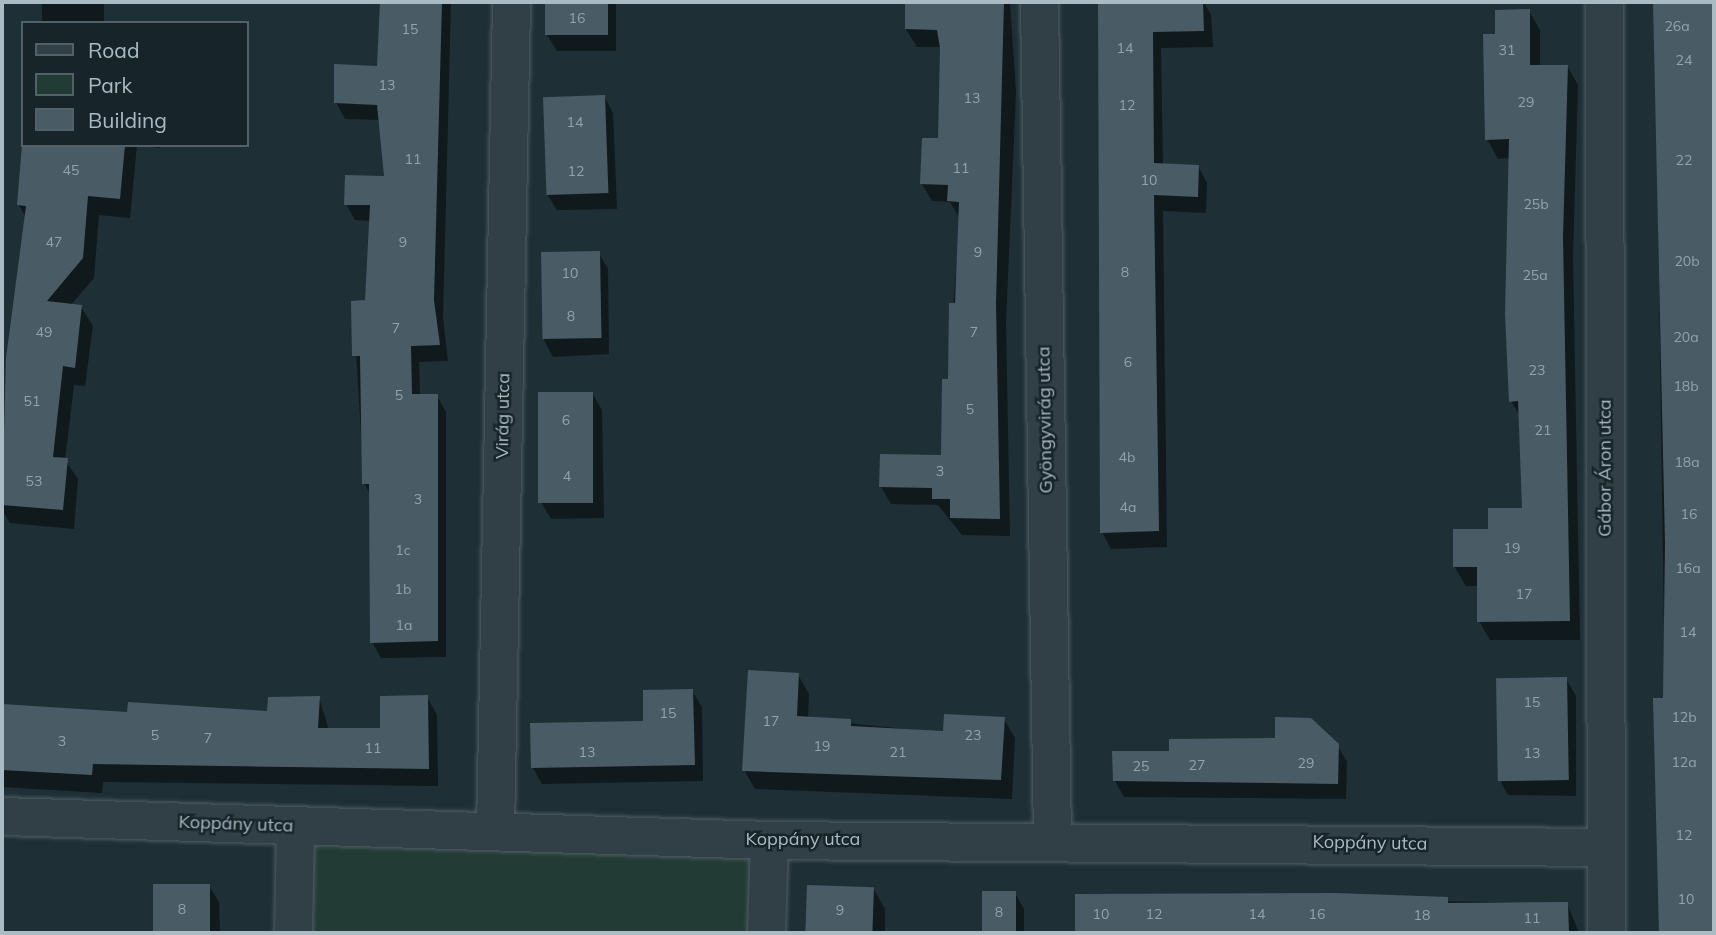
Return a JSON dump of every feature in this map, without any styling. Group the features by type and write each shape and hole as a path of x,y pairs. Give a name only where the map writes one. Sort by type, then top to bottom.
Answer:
{"street":[{"name":"Virág utca","path":"495,830 511,2"},
{"name":"Gyöngyvirág utca","path":"1039,2 1052,838"},
{"name":"Gábor Áron utca","path":"1604,2 1606,933"},
{"name":"Koppány utca","path":"2,816 769,840 1052,838 1604,847"},
{"path":"293,933 295,827"},
{"path":"766,933 769,840"}],"green space":[{"path":"310,842 755,858 752,933 307,933"}],"building":[{"path":"380,2 442,2 434,300 440,345 411,346 412,394 438,394 438,641 370,643 369,484 362,484 360,356 352,356 351,301 365,300 370,205 344,205 345,175 384,176 377,105 334,103 334,64 377,66"},
{"path":"545,2 608,2 608,35 545,35"},
{"path":"905,2 1004,2 996,304 1000,519 950,518 950,499 932,499 932,488 879,487 880,454 941,455 942,379 948,379 949,303 955,303 959,202 947,201 948,185 920,184 922,138 938,138 940,48 937,30 905,29"},
{"path":"1098,2 1203,2 1204,31 1153,32 1154,163 1199,165 1198,197 1154,195 1159,531 1100,533"},
{"path":"1653,2 1714,2 1714,933 1659,933 1653,698 1663,698 1665,544"},
{"path":"1530,9 1530,65 1568,65 1563,236 1570,621 1477,622 1477,567 1453,567 1453,529 1488,529 1488,508 1522,508 1518,401 1509,402 1505,314 1509,139 1485,140 1483,34 1495,34 1495,10"},
{"path":"605,95 608,193 546,195 543,97"},
{"path":"22,147 125,147 120,199 88,196 83,258 47,301 82,305 75,368 63,366 53,457 68,458 63,510 2,505 6,358 26,206 17,205"},
{"path":"600,251 602,338 543,339 541,252"},
{"path":"538,392 593,392 593,503 538,503"},
{"path":"748,670 799,673 797,716 851,719 851,726 943,731 944,714 1005,717 1001,780 742,771"},
{"path":"1567,677 1569,780 1498,781 1496,678"},
{"path":"693,689 695,765 531,768 530,723 643,721 643,690"},
{"path":"428,695 429,769 93,764 92,775 2,770 2,704 127,712 128,702 267,711 268,697 320,696 318,728 380,728 380,696"},
{"path":"1275,717 1311,718 1339,744 1338,784 1113,781 1112,751 1169,751 1169,739 1275,738"},
{"path":"153,884 210,884 210,933 153,933"},
{"path":"807,885 874,887 872,933 805,933"},
{"path":"982,891 1016,891 1016,933 982,933"},
{"path":"1335,893 1448,897 1448,903 1568,902 1569,933 1075,933 1075,894"}]}
